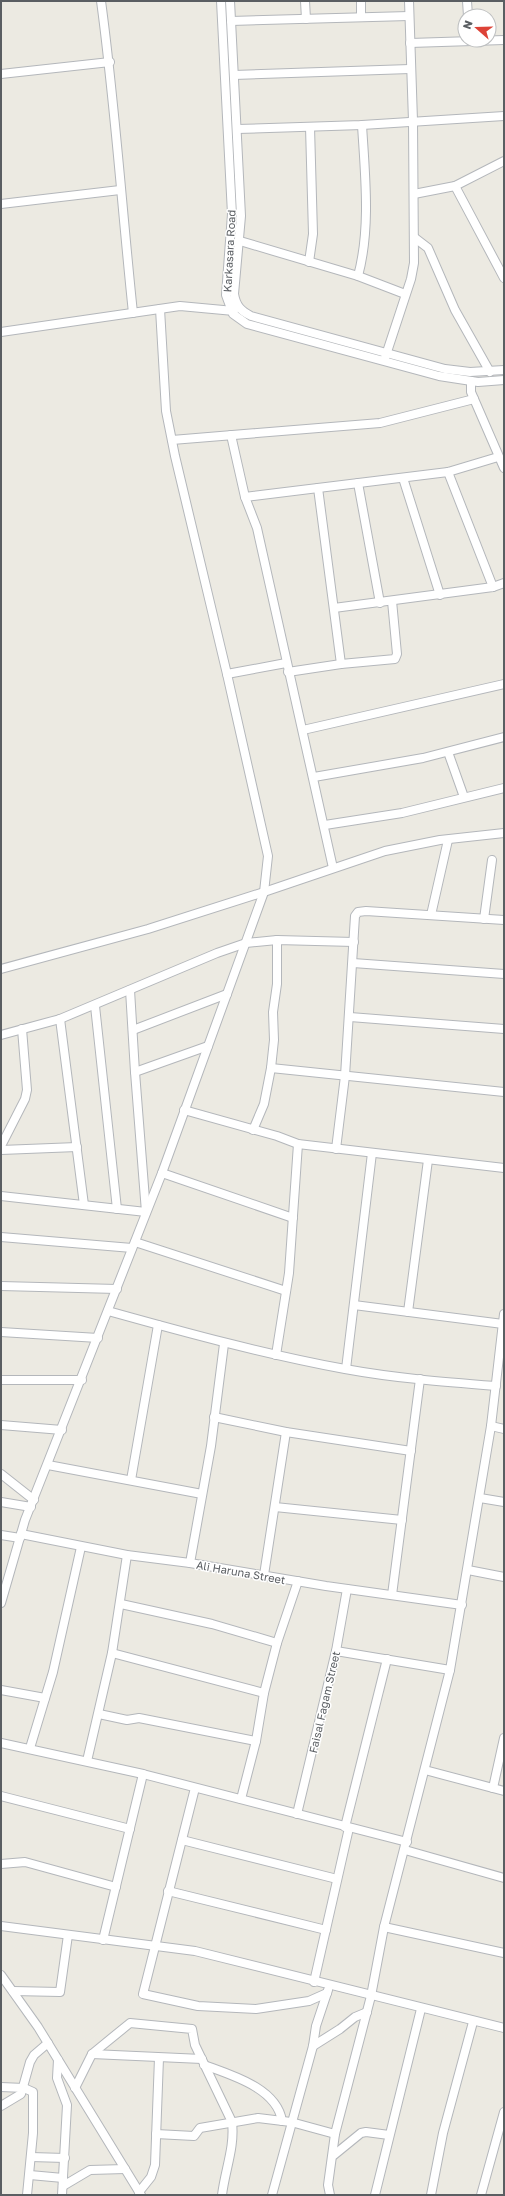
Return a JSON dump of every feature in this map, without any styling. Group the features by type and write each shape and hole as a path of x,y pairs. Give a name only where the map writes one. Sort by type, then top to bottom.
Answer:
{"street":[{"path":"102,1 110,62 120,190 133,312"},
{"name":"Karkasara Road","path":"221,1 232,214 226,295 231,311"},
{"name":"Karkasara Road","path":"230,1 241,209 240,241 234,294 235,301 242,311"},
{"path":"305,1 306,19"},
{"path":"361,1 361,17"},
{"path":"384,361 414,263 413,121 408,1"},
{"path":"232,21 409,16"},
{"path":"410,43 457,41"},
{"path":"1,74 110,62"},
{"path":"234,75 410,69"},
{"path":"237,129 362,125 504,116"},
{"path":"358,276 365,242 365,183 362,125"},
{"path":"309,262 313,234 310,127"},
{"path":"414,194 455,186 504,161"},
{"path":"455,186 504,278"},
{"path":"1,204 120,190"},
{"path":"415,238 428,248 455,310 490,372"},
{"path":"240,241 358,276 405,294"},
{"path":"1,332 180,306 242,311 251,316 445,369 470,372 504,370"},
{"path":"1,1603 32,1503 82,1380 162,1173 264,892 268,856 166,411 160,309"},
{"path":"231,311 238,320 247,324 439,376 471,381 504,380"},
{"path":"471,381 471,392 504,468"},
{"path":"172,440 380,423 474,399"},
{"path":"231,435 245,497 257,528 288,672 325,825 333,868"},
{"path":"245,497 448,472 498,457"},
{"path":"448,472 493,587"},
{"path":"403,478 440,594"},
{"path":"358,483 380,603"},
{"path":"318,488 341,664"},
{"path":"334,608 493,587 504,583"},
{"path":"288,672 397,657 392,601"},
{"path":"227,674 286,663"},
{"path":"303,730 504,684"},
{"path":"314,778 448,752 504,737"},
{"path":"448,752 464,798"},
{"path":"325,825 402,813 504,788"},
{"path":"1,969 148,929 386,851 448,840 504,833"},
{"path":"431,915 448,840"},
{"path":"484,919 492,860"},
{"path":"336,1149 345,1076 350,1017 355,916 358,912 504,920"},
{"path":"1,1035 60,1019 95,1006 224,950 246,943 277,940 354,942"},
{"path":"253,1130 264,1104 271,1068 274,1040 273,1012 278,984 277,940"},
{"path":"353,963 504,974"},
{"path":"130,990 146,1212"},
{"path":"133,1030 227,994"},
{"path":"95,1006 117,1208"},
{"path":"350,1017 504,1029"},
{"path":"60,1019 84,1205"},
{"path":"1,1146 25,1099 27,1090 22,1029"},
{"path":"135,1072 208,1046"},
{"path":"271,1068 504,1092"},
{"path":"184,1110 298,1144 504,1168"},
{"path":"276,1355 289,1273 298,1144"},
{"path":"1,1150 77,1147"},
{"path":"346,1369 372,1153"},
{"path":"408,1312 428,1160"},
{"path":"162,1173 293,1218"},
{"path":"1,1196 146,1212"},
{"path":"1,1237 133,1245 286,1291"},
{"path":"1,1286 116,1289"},
{"path":"354,1305 503,1324"},
{"path":"108,1311 224,1344 346,1369 420,1379 496,1386"},
{"path":"330,2195 328,2185 334,2155 335,2134 371,1996 384,1927 450,1670 480,1498 502,1354 504,1314"},
{"path":"131,1480 158,1325"},
{"path":"1,1332 98,1338"},
{"path":"190,1563 214,1417 224,1344"},
{"path":"392,1595 420,1379"},
{"path":"1,1380 82,1380"},
{"path":"214,1417 286,1432 410,1451"},
{"path":"1,1425 62,1430"},
{"path":"491,1426 504,1429"},
{"path":"264,1576 286,1432"},
{"path":"48,1464 202,1494"},
{"path":"1,1474 32,1503"},
{"path":"480,1498 504,1502"},
{"path":"1,1502 32,1503"},
{"path":"275,1506 402,1520"},
{"name":"Ali Haruna Street","path":"1,1535 21,1536 127,1555 190,1563 347,1589 462,1605"},
{"path":"30,1748 53,1672 82,1547"},
{"path":"87,1761 112,1653 121,1604 127,1555"},
{"path":"468,1570 504,1577"},
{"path":"1,1575 10,1572"},
{"path":"241,1799 256,1741 264,1693 298,1581"},
{"name":"Faisal Fagam Street","path":"297,1814 336,1651 347,1589"},
{"path":"121,1604 212,1624 278,1644"},
{"path":"336,1651 450,1670"},
{"path":"112,1653 264,1693"},
{"path":"314,1982 338,1879 347,1827 387,1659"},
{"path":"1,1690 45,1698"},
{"path":"99,1714 127,1720 139,1718 256,1741"},
{"path":"493,1788 504,1738"},
{"path":"1,1743 30,1748 143,1774 347,1827 504,1878"},
{"path":"425,1770 504,1790"},
{"path":"104,1940 143,1774"},
{"path":"195,1788 154,1946 143,1992 145,1996 198,2006 256,2009 309,2001 328,1989"},
{"path":"1,1796 130,1829"},
{"path":"182,1840 338,1879"},
{"path":"1,1864 25,1862 116,1887"},
{"path":"168,1891 326,1930"},
{"path":"1,1926 195,1951 314,1982 328,1989 371,1996 473,2022 504,2028"},
{"path":"384,1927 504,1953"},
{"path":"13,1991 60,1992 68,1935"},
{"path":"1,1975 48,2043 140,2194 151,2177 155,2164 159,2058"},
{"path":"272,2195 313,2046 316,2026 328,1989"},
{"path":"375,2195 388,2135 421,2009"},
{"path":"313,2046 340,2029 355,2017 367,2012"},
{"path":"431,2195 443,2134 473,2022"},
{"path":"75,2088 92,2054 130,2023 190,2028 194,2031 195,2045 232,2122 234,2135 225,2172 222,2195"},
{"path":"1,2106 21,2094 24,2088 30,2062 34,2055 48,2043"},
{"path":"92,2054 203,2062 242,2079 260,2089 278,2108 282,2121"},
{"path":"58,2060 57,2078 67,2105 62,2195"},
{"path":"1,2087 24,2088 33,2092 30,2175 27,2195"},
{"path":"481,2195 504,2112"},
{"path":"156,2134 194,2136 200,2128 258,2118 291,2122 335,2134"},
{"path":"334,2155 361,2133 366,2132 388,2135"},
{"path":"31,2157 64,2158"},
{"path":"30,2175 63,2182 90,2170 125,2169"}]}
